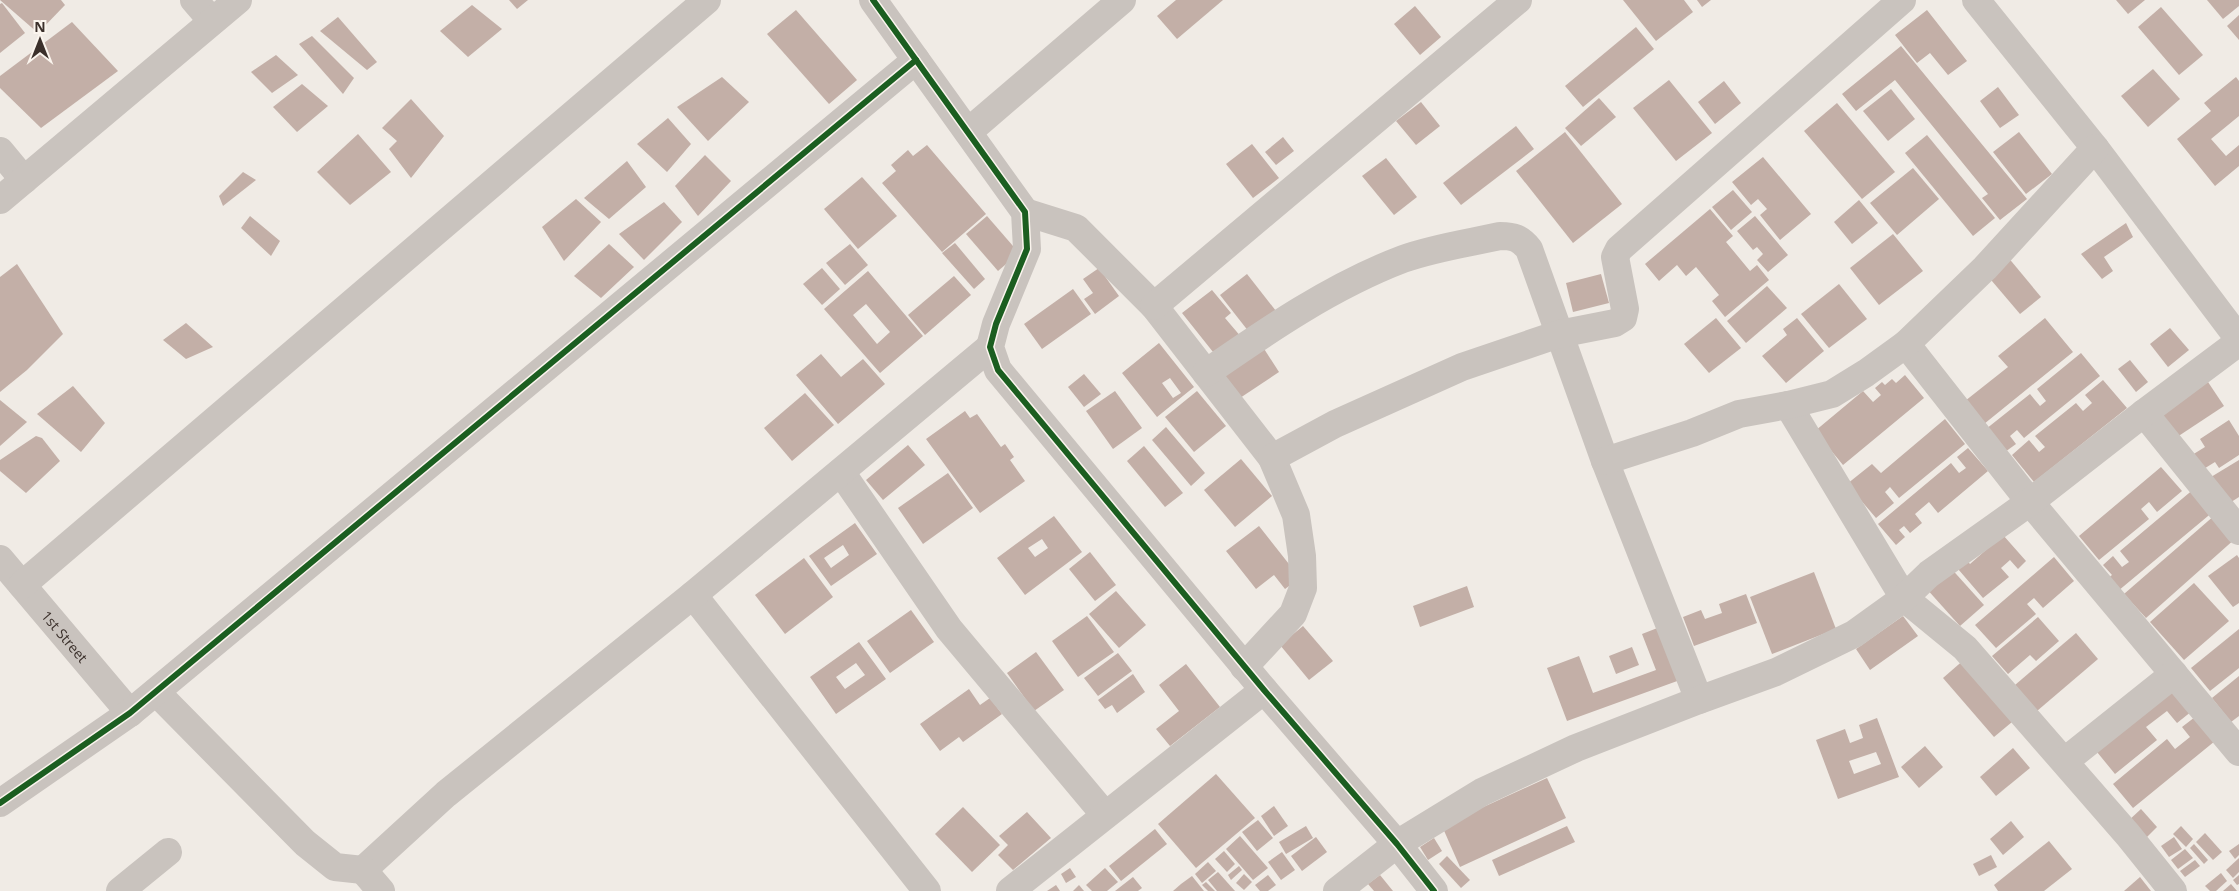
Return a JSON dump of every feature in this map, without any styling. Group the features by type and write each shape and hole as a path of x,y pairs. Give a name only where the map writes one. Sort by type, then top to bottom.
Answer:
{"street":[{"path":"194,0 212,21"},
{"path":"0,200 238,0"},
{"path":"22,585 707,0"},
{"path":"968,132 1122,0"},
{"path":"1154,306 1518,0"},
{"path":"1272,458 1335,424 1462,367 1559,334 1615,324 1623,318 1625,309 1615,257 1619,249 1902,0"},
{"path":"1337,891 1397,844 1482,792 1576,748 1776,672 1854,634 1904,598 1929,574 2030,502 2239,341 2096,148 1976,0"},
{"path":"877,2 1024,212 1027,249 996,324 990,347 998,370 1244,667 1397,844 1434,891"},
{"path":"0,803 130,713 156,692 916,60"},
{"path":"1606,461 1692,433 1739,414 1788,405 1832,394 1906,344 1946,303 1985,268 2096,148"},
{"path":"0,151 24,180"},
{"path":"1024,212 1076,228 1154,306 1272,458 1296,514 1302,556 1303,588 1294,614 1244,667"},
{"path":"1206,374 1311,304 1358,278 1405,258 1500,236 1514,236 1523,241 1529,249 1606,461 1699,700"},
{"path":"1906,344 2030,502 2239,752"},
{"path":"363,870 446,794 693,595 990,347"},
{"path":"1788,405 1904,598 1965,648 2128,834 2174,891"},
{"path":"2144,413 2239,531"},
{"path":"841,472 949,629 1105,815"},
{"name":"1st Street","path":"0,559 130,713"},
{"path":"693,595 927,891"},
{"path":"2065,761 2174,674"},
{"path":"1010,891 1264,690"},
{"path":"156,692 305,843 336,867 363,870 381,891"},
{"path":"120,891 168,852"}],"building":[{"path":"0,0 61,0 65,5 38,33"},
{"path":"509,0 528,0 517,9"},
{"path":"1176,0 1223,0 1177,39 1157,16"},
{"path":"1623,0 1684,0 1693,12 1656,41"},
{"path":"1697,0 1711,0 1702,7"},
{"path":"2116,0 2145,0 2128,14"},
{"path":"2207,0 2239,0 2239,6 2223,19"},
{"path":"2,3 25,33 0,53 0,4"},
{"path":"472,5 502,29 468,57 440,31"},
{"path":"1415,6 1441,37 1420,55 1394,24"},
{"path":"2161,7 2203,55 2179,75 2138,27"},
{"path":"796,10 857,80 829,104 767,34"},
{"path":"1927,10 1967,61 1948,75 1930,53 1917,63 1895,35"},
{"path":"2239,15 2239,40 2227,26"},
{"path":"338,17 377,62 367,70 320,31"},
{"path":"72,22 118,71 41,128 0,88 0,76"},
{"path":"1636,27 1654,49 1583,107 1565,86"},
{"path":"312,36 354,78 343,94 299,44"},
{"path":"1901,46 2027,199 2000,220 1982,198 1988,194 1895,80 1856,111 1842,94"},
{"path":"276,55 298,75 272,93 251,72"},
{"path":"2153,69 2180,99 2148,127 2121,96"},
{"path":"722,77 749,102 708,141 677,107"},
{"path":"2236,77 2239,81 2239,116 2211,139 2226,156 2239,145 2239,166 2215,186 2177,139 2211,111 2204,103"},
{"path":"1669,80 1712,133 1676,161 1633,108"},
{"path":"1724,81 1741,103 1715,124 1698,102"},
{"path":"302,84 328,106 297,132 273,107"},
{"path":"1998,87 2019,115 2000,128 1980,101"},
{"path":"1891,89 1915,119 1888,141 1863,111"},
{"path":"1599,98 1616,117 1581,146 1565,128"},
{"path":"411,99 444,136 411,178 389,149 397,141 382,128"},
{"path":"1421,102 1440,126 1416,145 1396,121"},
{"path":"1837,103 1895,172 1862,199 1804,131"},
{"path":"668,118 691,144 667,172 637,144"},
{"path":"1516,126 1534,149 1461,205 1443,183"},
{"path":"1565,132 1622,204 1573,243 1516,171"},
{"path":"2019,132 2052,174 2026,194 1993,152"},
{"path":"358,134 391,172 350,205 317,172"},
{"path":"1927,135 1995,218 1973,236 1905,153"},
{"path":"1283,137 1294,151 1276,165 1265,152"},
{"path":"1252,144 1279,178 1253,198 1226,164"},
{"path":"927,145 986,214 942,252 882,183 896,171 891,165 908,150 913,156"},
{"path":"705,155 731,181 698,216 675,186"},
{"path":"1763,157 1811,214 1780,240 1760,215 1767,209 1758,199 1751,205 1732,182"},
{"path":"1386,158 1417,197 1394,215 1362,176"},
{"path":"627,161 646,187 609,219 584,198"},
{"path":"1913,168 1939,199 1897,235 1870,203"},
{"path":"243,172 256,180 223,206 219,196"},
{"path":"862,177 897,216 858,249 824,209"},
{"path":"1733,190 1752,212 1731,230 1712,207"},
{"path":"576,199 601,222 564,261 542,227"},
{"path":"1859,200 1878,223 1852,244 1834,222"},
{"path":"664,202 682,222 644,260 619,234"},
{"path":"1710,209 1733,236 1726,242 1750,271 1757,265 1769,280 1725,317 1712,301 1719,295 1696,267 1686,276 1677,265 1659,281 1645,264"},
{"path":"250,216 280,241 271,256 241,228"},
{"path":"987,216 1019,253 998,271 966,234"},
{"path":"1755,216 1788,255 1768,272 1757,260 1763,254 1757,247 1753,250 1737,231"},
{"path":"2126,223 2133,237 2104,257 2113,271 2102,279 2081,254"},
{"path":"1893,234 1923,271 1879,305 1850,268"},
{"path":"955,243 985,279 974,289 942,253"},
{"path":"609,244 634,267 601,298 574,276"},
{"path":"850,244 868,265 845,285 826,263"},
{"path":"2007,256 2041,297 2020,314 1986,274"},
{"path":"17,264 63,334 27,370 0,392 0,277"},
{"path":"822,268 840,289 822,305 803,284"},
{"path":"1099,268 1119,296 1095,314 1084,299 1093,293 1083,279"},
{"path":"868,271 923,336 880,373 824,309","holes":["866,304 890,332 877,344 853,315"]},
{"path":"1247,274 1276,311 1249,332 1220,295"},
{"path":"1601,274 1609,303 1573,312 1566,283"},
{"path":"954,276 971,295 925,335 908,315"},
{"path":"1839,284 1867,319 1829,348 1801,314"},
{"path":"1767,286 1787,308 1746,343 1727,321"},
{"path":"1073,289 1091,314 1042,349 1024,324"},
{"path":"1212,290 1231,313 1225,318 1242,338 1217,357 1182,313"},
{"path":"1716,318 1741,348 1709,373 1684,344"},
{"path":"1797,318 1824,351 1786,383 1762,356 1787,335 1783,329"},
{"path":"2045,318 2073,352 1984,424 1965,401 2008,367 1998,356"},
{"path":"186,323 213,347 186,359 163,340"},
{"path":"2170,328 2189,350 2168,367 2150,344"},
{"path":"1259,341 1279,372 1240,398 1219,368"},
{"path":"1159,343 1194,387 1157,417 1122,373","holes":["1170,378 1181,393 1173,398 1162,383"]},
{"path":"2081,353 2100,376 2024,438 2017,430 2010,436 2016,444 2005,452 1986,429 2030,394 2040,406 2046,401 2037,389"},
{"path":"821,354 841,377 863,359 885,384 838,424 796,375"},
{"path":"2130,360 2148,382 2136,392 2118,369"},
{"path":"1084,374 1101,394 1084,407 1068,387"},
{"path":"1905,375 1924,398 1843,465 1815,431 1863,391 1873,402 1881,395 1875,388 1882,382 1885,385 1892,379 1896,383"},
{"path":"2103,380 2127,408 2034,482 2012,455 2029,440 2039,452 2045,447 2035,436 2076,403 2083,411 2092,403 2085,395"},
{"path":"2208,382 2224,406 2171,441 2155,417"},
{"path":"73,386 105,423 81,452 37,414"},
{"path":"1115,391 1142,428 1113,449 1086,411"},
{"path":"1197,391 1226,426 1194,452 1165,417"},
{"path":"805,393 834,425 792,461 764,428"},
{"path":"0,400 27,422 0,446"},
{"path":"965,411 970,418 977,414 1001,447 1005,444 1014,457 1010,460 1025,481 980,513 926,439"},
{"path":"1945,419 1965,444 1899,498 1890,487 1885,492 1894,503 1876,518 1847,484 1872,464 1881,473"},
{"path":"2229,420 2239,436 2239,455 2219,468 2215,462 2202,470 2192,455 2205,447 2200,439"},
{"path":"1166,427 1205,473 1191,486 1152,440"},
{"path":"36,436 42,438 60,461 26,493 0,471 0,460"},
{"path":"908,445 925,465 883,500 866,480"},
{"path":"1144,446 1183,493 1165,507 1127,461"},
{"path":"1968,448 1988,471 1938,513 1929,502 1915,514 1922,523 1910,533 1904,526 1899,530 1905,537 1896,545 1878,524 1951,463 1959,473 1966,468 1957,457"},
{"path":"1241,459 1272,496 1235,527 1204,490"},
{"path":"2239,460 2239,497 2228,504 2211,477"},
{"path":"2161,467 2182,491 2157,512 2149,502 2141,509 2149,519 2099,560 2079,536"},
{"path":"948,473 973,508 923,544 898,508"},
{"path":"2195,488 2214,511 2118,591 2107,579 2112,575 2103,565 2113,556 2122,567 2129,562 2120,551"},
{"path":"2215,515 2236,538 2146,618 2124,594"},
{"path":"1054,516 1082,552 1025,595 997,558","holes":["1042,539 1048,548 1035,557 1028,548"]},
{"path":"855,523 877,554 831,586 809,556","holes":["843,545 849,555 831,568 824,558"]},
{"path":"1259,526 1300,578 1285,589 1274,575 1256,589 1226,551"},
{"path":"2003,535 2026,561 2018,569 2010,560 2001,568 2009,577 1983,598 1952,562 1961,554 1970,564"},
{"path":"1090,552 1116,585 1095,601 1069,569"},
{"path":"2237,555 2239,558 2239,603 2233,607 2208,576"},
{"path":"2054,557 2074,581 2043,608 2034,598 2027,604 2036,614 1996,648 1975,625"},
{"path":"804,558 833,597 785,634 755,595"},
{"path":"1948,565 1984,605 1960,626 1925,587"},
{"path":"1814,572 1836,629 1772,654 1750,597"},
{"path":"2194,583 2229,621 2184,660 2150,622"},
{"path":"1467,586 1474,607 1420,627 1413,606"},
{"path":"1116,591 1146,625 1119,648 1089,614"},
{"path":"1746,594 1757,623 1694,646 1683,617 1701,610 1705,619 1722,613 1719,604"},
{"path":"911,610 934,642 890,673 867,641"},
{"path":"1087,616 1114,652 1078,677 1052,641"},
{"path":"1903,616 1918,636 1870,670 1856,649"},
{"path":"2038,617 2059,641 2036,661 2030,655 2008,674 1992,656"},
{"path":"1303,626 1333,661 1309,680 1280,645"},
{"path":"1660,627 1680,680 1567,721 1547,668 1579,656 1593,693 1656,670 1642,634"},
{"path":"2239,629 2239,668 2210,691 2191,668"},
{"path":"2076,633 2098,659 2037,711 2015,685"},
{"path":"859,642 886,679 836,714 810,677","holes":["856,663 865,675 845,689 836,677"]},
{"path":"1632,647 1639,665 1616,674 1609,656"},
{"path":"1036,652 1064,690 1034,711 1007,673"},
{"path":"1118,653 1132,671 1098,696 1084,678"},
{"path":"1966,658 2018,717 1994,737 1943,678"},
{"path":"1186,664 1220,707 1170,746 1156,729 1179,711 1159,685"},
{"path":"1133,674 1145,692 1117,713 1112,705 1105,709 1098,700"},
{"path":"2239,676 2239,716 2231,722 2212,698"},
{"path":"969,689 980,705 990,698 1002,714 963,742 959,737 940,751 920,724"},
{"path":"2175,689 2192,711 2177,723 2167,711 2146,727 2157,740 2115,774 2097,752"},
{"path":"2195,717 2215,741 2133,808 2113,784 2167,739 2175,749 2190,737 2182,727"},
{"path":"1877,718 1899,777 1838,799 1816,740 1845,729 1850,743 1863,738 1859,725","holes":["1876,752 1881,764 1854,774 1849,761"]},
{"path":"1925,746 1943,767 1919,788 1901,767"},
{"path":"2013,748 2030,768 1996,796 1980,777"},
{"path":"1216,774 1255,818 1196,868 1158,824"},
{"path":"1547,778 1566,818 1460,867 1442,826"},
{"path":"1274,806 1288,826 1274,836 1261,816"},
{"path":"963,807 1000,845 972,872 935,834"},
{"path":"2141,809 2157,827 2144,840 2127,822"},
{"path":"1027,812 1051,838 1013,870 998,855 1008,845 999,836"},
{"path":"1258,820 1273,838 1257,851 1242,832"},
{"path":"2011,821 2024,837 2003,855 1990,839"},
{"path":"1306,826 1313,838 1286,854 1279,842"},
{"path":"1567,826 1575,842 1499,876 1492,860"},
{"path":"2181,826 2193,839 2186,847 2173,834"},
{"path":"1155,829 1167,844 1121,881 1109,866"},
{"path":"2205,833 2222,852 2213,860 2196,842"},
{"path":"1240,836 1268,868 1253,880 1226,849"},
{"path":"1316,837 1327,852 1302,871 1291,856"},
{"path":"2174,837 2182,849 2169,857 2161,846"},
{"path":"1434,838 1442,851 1428,860 1420,847"},
{"path":"2049,841 2072,869 2044,891 1998,891 1994,885"},
{"path":"2194,844 2208,860 2204,864 2190,848"},
{"path":"2239,844 2239,855 2235,859 2229,851"},
{"path":"2185,849 2193,858 2178,869 2171,860"},
{"path":"1224,851 1235,864 1227,872 1215,859"},
{"path":"1282,852 1295,870 1281,880 1268,862"},
{"path":"1991,855 1997,867 1979,876 1973,864"},
{"path":"1447,856 1470,880 1461,888 1439,864"},
{"path":"2239,858 2239,872 2233,878 2226,870"},
{"path":"2195,860 2200,866 2185,877 2180,871"},
{"path":"1208,862 1216,871 1202,883 1195,874"},
{"path":"1239,866 1242,870 1231,880 1228,875"},
{"path":"1070,868 1076,877 1066,883 1061,874"},
{"path":"1105,868 1118,882 1107,891 1092,891 1086,885"},
{"path":"1218,872 1235,891 1217,891 1208,880"},
{"path":"2221,873 2227,881 2216,891 2210,891 2205,886"},
{"path":"1244,874 1252,882 1244,890 1236,883"},
{"path":"1268,875 1276,885 1268,891 1260,891 1255,885"},
{"path":"1380,875 1393,891 1374,891 1368,884"},
{"path":"2239,875 2239,884 2237,885 2233,880"},
{"path":"1192,876 1204,891 1173,891 1181,884"},
{"path":"1133,877 1142,888 1138,891 1115,891"},
{"path":"2140,877 2151,891 2124,891"},
{"path":"1206,882 1215,891 1208,891 1202,885"},
{"path":"2231,884 2237,891 2223,891"},
{"path":"1056,885 1060,891 1047,891"},
{"path":"1079,885 1084,891 1073,891"}],"cycle path":[{"path":"873,0 1025,212 1027,249 996,324 990,347 998,370 1264,690 1397,844 1434,891"},
{"path":"0,803 130,713 916,60"}]}
